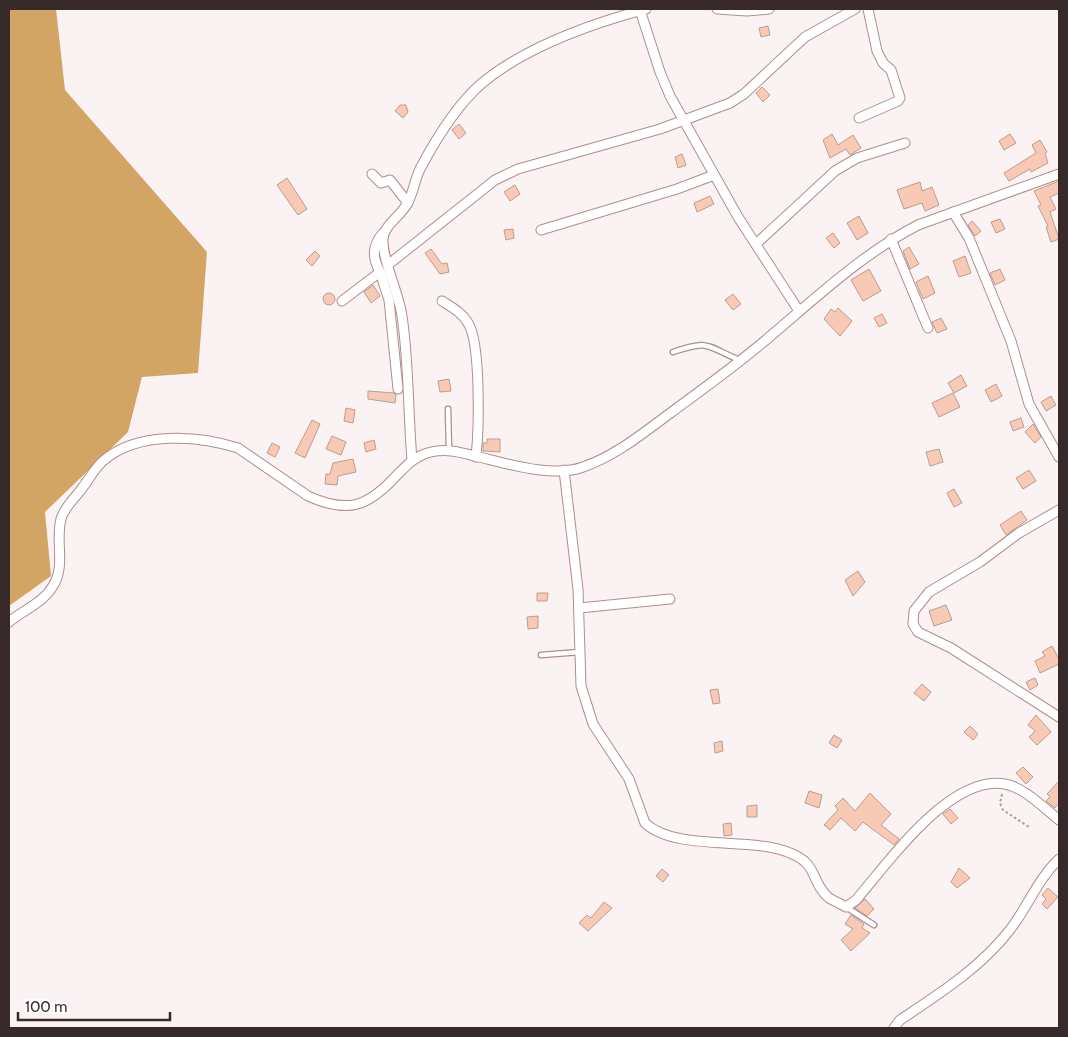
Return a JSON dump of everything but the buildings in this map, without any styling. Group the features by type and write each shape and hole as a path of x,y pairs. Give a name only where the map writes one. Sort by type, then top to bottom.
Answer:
{"street":[{"path":"717,9 747,11 769,9"},
{"path":"388,264 455,213 486,186 504,175 684,120 730,103 744,94 804,37 854,9"},
{"path":"859,118 898,102 900,98 891,70 883,63 877,51 868,9"},
{"path":"398,389 389,300 375,262 374,247 384,230 408,203 422,166 467,97 481,84 513,62 576,30 643,10 660,72 684,120 714,175 799,311"},
{"path":"756,244 835,172 857,158 905,143"},
{"path":"372,174 381,183 390,180 408,203"},
{"path":"9,622 45,597 58,578 61,553 59,532 61,518 66,508 105,460 138,443 166,438 228,445 238,448 308,496 321,502 344,507 353,507 372,498 412,460 426,453 449,450 534,469 564,470 583,467 624,447 739,360 841,274 891,239 918,224 1059,174"},
{"path":"541,230 668,192 714,175"},
{"path":"953,212 969,238 1011,341 1029,404 1059,457"},
{"path":"384,230 383,248 402,316 412,460"},
{"path":"891,239 928,328"},
{"path":"342,302 380,272"},
{"path":"442,301 464,316 469,323 475,340 478,421 476,456"},
{"path":"564,470 579,608 581,686 587,709 601,739 629,779 645,823 650,828 682,838 774,848 789,852 809,864 829,898 846,907 856,900 922,824 951,798 972,789 995,783 1006,784 1017,788 1059,820"},
{"path":"1059,510 1019,533 980,562 929,592 914,611 913,624 918,632 951,648 1059,717"},
{"path":"579,608 670,598"},
{"path":"894,1028 900,1020 961,979 1009,931 1034,889 1059,858"}],"lane":[{"path":"673,352 700,343 707,344 739,360"},
{"path":"448,409 449,450"},
{"path":"541,655 580,652"},
{"path":"846,907 874,925"}],"path":[{"path":"1006,784 1000,798 1003,810 1029,827"}],"shaded area":[{"path":"9,9 56,9 65,90 207,252 198,373 142,377 128,432 45,512 51,576 9,606"}]}
